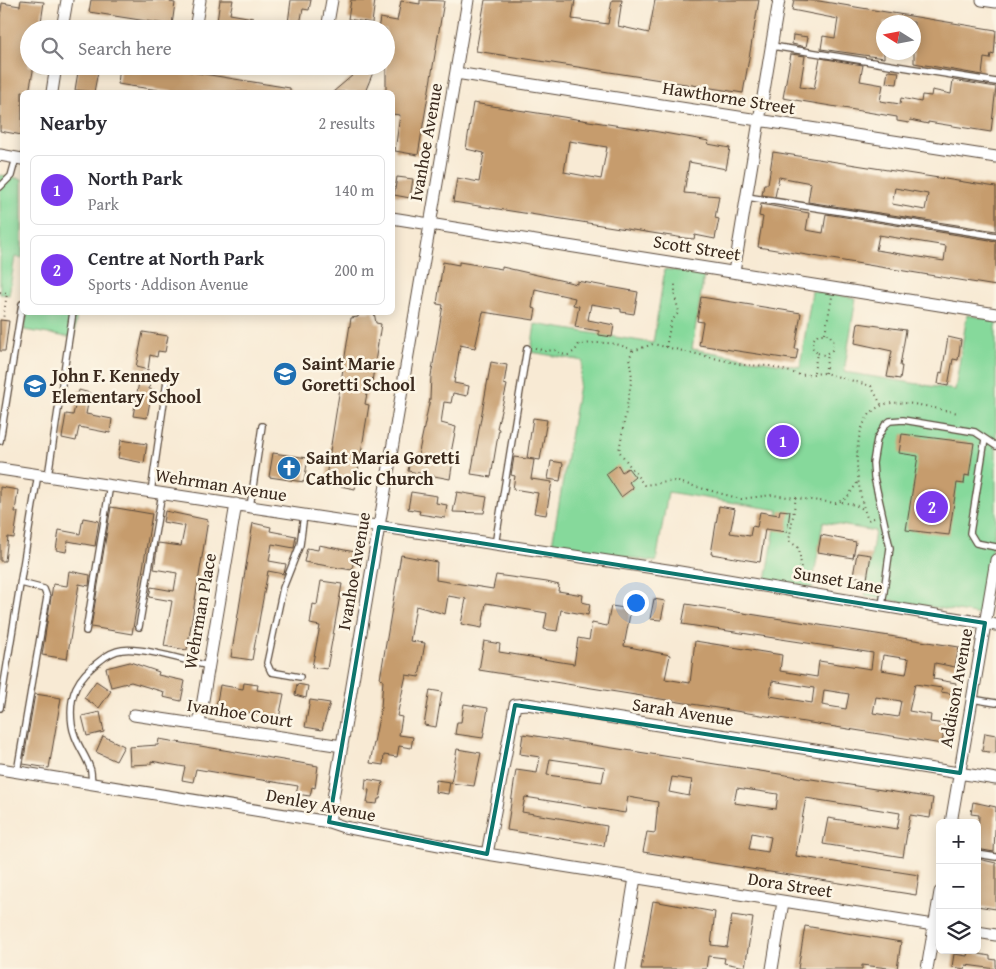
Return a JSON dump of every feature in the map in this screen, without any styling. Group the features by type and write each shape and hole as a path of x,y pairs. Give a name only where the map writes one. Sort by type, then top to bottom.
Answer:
{"street":[{"path":"64,20 67,0"},
{"path":"197,20 200,0"},
{"path":"329,20 332,0"},
{"name":"Ivanhoe Avenue","path":"329,822 468,0"},
{"path":"734,272 779,0"},
{"path":"982,0 996,2"},
{"name":"Hawthorne Street","path":"456,72 996,157"},
{"path":"52,90 55,75"},
{"path":"0,155 19,158"},
{"name":"Scott Street","path":"395,218 996,314"},
{"name":"Wehrman Avenue","path":"0,469 674,571"},
{"name":"Wehrman Place","path":"199,724 236,504"},
{"name":"Addison Avenue","path":"953,819 972,699 991,624 996,560"},
{"name":"Sunset Lane","path":"674,571 991,624"},
{"name":"Sarah Avenue","path":"487,854 515,705 528,704 996,778"},
{"name":"Ivanhoe Court","path":"134,715 342,746"},
{"name":"Denley Avenue","path":"0,769 329,822 344,827 487,854 635,878"},
{"path":"620,969 635,878"},
{"name":"Dora Street","path":"635,878 936,925"},
{"path":"772,969 783,902"},
{"path":"927,969 936,929"},
{"path":"981,933 996,935"}],"lane":[{"path":"772,46 996,82"},
{"path":"0,187 11,176 19,158"},
{"path":"747,197 996,236"},
{"path":"0,441 20,315"},
{"path":"0,708 21,584 72,315"},
{"path":"495,544 527,348"},
{"path":"139,627 157,492 167,381"},
{"path":"882,606 890,548 874,476 874,450 881,430 890,421 903,420 975,432 996,446"},
{"path":"250,506 262,426"},
{"path":"985,439 970,533 976,543 996,547"},
{"path":"86,631 110,485"},
{"path":"300,677 271,672 267,663 282,588 300,544 304,515"},
{"path":"17,772 47,597 44,589 21,584"},
{"path":"92,783 90,768 78,746 72,725 72,703 78,680 88,668 106,656 121,650 139,651 209,666"},
{"path":"972,699 996,703"},
{"path":"981,855 996,857"}],"path":[{"path":"666,347 671,322 679,312 675,297 675,282"},
{"path":"826,333 834,288"},
{"path":"0,292 7,294 3,320"},
{"path":"825,373 828,354 832,350 834,342 826,333 818,334 813,340 813,348 817,353 828,354"},
{"path":"527,348 535,347 545,352 556,350 560,354 568,354 575,351 579,344 610,342 623,345 633,351"},
{"path":"864,510 855,505 842,502 829,503 766,495 741,499 675,481 644,485 618,451 632,377 629,358 633,351 653,344 744,366 771,366 800,375 814,372 825,373 871,386 882,406"},
{"path":"814,372 817,353"},
{"path":"842,502 852,494 857,482"},
{"path":"796,498 789,541 796,544 801,554 796,591"}],"highlighted area":[{"path":"379,527 985,623 960,773 515,705 487,854 329,822"}],"green space":[{"path":"0,175 20,179 20,258 15,257 9,295 0,294"},
{"path":"665,269 704,275 692,349 800,367 812,291 856,298 844,372 955,390 967,315 996,320 996,523 981,615 865,596 875,531 823,522 812,588 766,581 778,510 668,492 656,562 552,545 583,361 531,352 535,324 653,343"},
{"path":"27,315 77,315 74,338 24,330"}],"building":[{"path":"21,0 44,2 41,20 20,20 20,75 32,75 29,90 20,90 20,135 0,131 0,18 2,3 20,6"},
{"path":"91,0 170,0 170,2 175,3 173,20 140,20 89,12"},
{"path":"220,0 233,0 230,14 253,18 253,20 217,20"},
{"path":"291,0 311,0 309,10 303,9 301,20 288,20"},
{"path":"351,0 375,0 372,20 348,19"},
{"path":"420,0 444,1 418,155 395,151 400,115 395,114 395,90 386,90 386,75 395,75 395,21 397,21 401,1 420,4"},
{"path":"485,0 575,0 572,19 608,24 612,0 622,0 618,26 649,33 655,0 759,0 743,93 476,51"},
{"path":"794,0 819,1 904,15 876,15 876,57 821,49 823,36 835,38 838,19 792,10"},
{"path":"921,18 996,30 994,55 991,54 990,59 984,58 982,75 914,63 914,60 921,60"},
{"path":"793,35 808,37 806,47 792,44"},
{"path":"791,54 805,56 800,87 814,89 820,58 863,65 860,81 883,85 880,101 900,104 901,98 921,102 922,95 931,96 932,90 951,94 953,80 996,87 991,132 910,120 909,123 897,121 897,117 783,98"},
{"path":"888,71 899,72 897,84 886,83"},
{"path":"78,75 97,75 94,90 75,90"},
{"path":"119,75 210,75 290,88 290,90 160,90 118,84"},
{"path":"353,75 372,75 366,90 335,90"},
{"path":"473,103 653,131 709,141 708,144 730,148 726,169 689,162 684,193 719,196 715,218 719,219 715,239 695,235 694,239 684,238 453,202 457,178 479,182 484,153 466,149","holes":["569,141 607,147 601,179 564,172"]},
{"path":"773,152 996,187 996,231 808,202 811,183 779,177 775,197 762,195 764,184 768,184","holes":["895,188 928,194 925,210 892,204"]},
{"path":"397,177 413,179 410,198 395,195"},
{"path":"761,204 809,213 806,230 823,233 826,214 996,241 996,286 758,247 763,217 759,216","holes":["879,235 946,246 944,261 876,250"]},
{"path":"443,262 459,265 459,262 502,269 502,267 577,284 577,281 638,292 634,314 621,312 621,309 591,304 588,320 614,325 612,337 599,335 599,331 575,327 579,306 573,305 575,298 535,289 532,308 536,309 534,320 483,312 475,348 460,345 454,383 469,386 467,396 453,393 451,403 444,402 441,423 456,427 451,453 454,453 450,479 408,471 410,460 417,461 430,399 431,376 443,305 437,304"},
{"path":"701,297 801,313 795,349 798,349 796,360 699,345 703,322 697,321"},
{"path":"358,315 375,315 376,323 381,324 371,388 368,388 365,404 369,405 355,489 325,483 351,318 358,317"},
{"path":"0,320 9,321 5,351 0,351"},
{"path":"858,323 906,330 900,366 902,366 900,379 887,377 892,351 855,343"},
{"path":"143,332 168,336 165,352 158,351 157,357 150,355 148,370 136,367"},
{"path":"948,337 961,340 958,360 953,359 948,386 938,384 940,372 942,373"},
{"path":"491,362 507,365 504,384 507,385 497,428 499,429 491,477 471,474"},
{"path":"139,382 150,384 149,389 155,390 153,402 150,401 147,418 133,416"},
{"path":"79,390 90,393 86,414 112,419 110,433 79,427 76,441 62,438 66,414 73,415"},
{"path":"533,418 547,420 540,460 527,458"},
{"path":"902,434 974,443 969,476 965,475 964,484 957,483 949,535 906,530 918,456 899,453"},
{"path":"121,440 147,444 144,463 118,458"},
{"name":"Saint Maria Goretti Catholic Church","path":"273,453 308,458 304,482 269,477"},
{"path":"514,457 534,460 531,479 552,482 546,515 534,513 538,493 513,489 515,476 511,475"},
{"path":"551,461 563,463 560,481 548,479"},
{"path":"618,465 622,472 628,468 635,477 629,482 633,488 621,497 606,474"},
{"path":"0,487 18,490 15,512 18,512 14,538 8,537 5,561 0,561"},
{"path":"411,492 437,496 436,503 447,505 445,518 419,514 420,511 408,509"},
{"path":"457,492 487,497 484,513 453,512"},
{"path":"719,506 735,509 730,533 750,536 752,526 757,527 760,512 779,515 780,510 790,511 787,532 765,529 760,562 711,554"},
{"path":"111,507 152,514 132,634 91,627"},
{"path":"165,511 208,520 187,650 164,646 172,601 149,597 151,587 174,591 177,573 154,569 158,543 181,546 185,526 163,522"},
{"path":"83,518 99,521 95,546 68,541 66,552 56,550 59,530 80,534"},
{"path":"253,523 271,527 270,531 296,536 294,548 272,544 269,561 286,564 284,574 268,571 252,660 231,657"},
{"path":"821,535 856,542 853,558 818,552"},
{"path":"319,545 355,552 352,570 304,562 307,548 318,550"},
{"path":"857,553 871,555 867,579 853,576"},
{"path":"401,555 437,562 436,580 493,589 496,575 547,582 559,585 558,591 583,595 582,602 590,604 588,615 561,610 557,631 544,629 547,613 486,603 482,628 461,624 466,599 448,596 445,614 416,606 410,641 425,643 419,677 406,675 397,716 402,717 399,735 413,737 411,748 399,746 397,757 384,755 383,765 370,763 381,707 383,680 380,679"},
{"path":"69,571 90,575 89,586 79,584 67,659 42,655 53,584 67,586"},
{"path":"321,581 342,584 327,669 312,667 320,626 310,624 313,604 317,605"},
{"path":"654,599 665,601 661,620 650,619"},
{"path":"686,604 959,647 955,667 935,663 933,679 956,683 954,694 941,692 942,688 915,684 909,711 931,715 930,722 945,724 942,744 479,670 484,641 500,644 499,652 574,664 578,638 589,640 592,623 607,626 611,606 631,609 624,646 670,655 665,679 690,683 695,641 782,655 780,671 817,677 819,661 871,669 873,653 682,624","holes":["883,655 909,659 906,674 881,670","772,681 814,688 812,703 770,696","824,690 849,694 846,709 822,705","876,697 901,701 898,717 873,713"]},
{"path":"130,662 159,672 158,675 185,681 181,701 163,697 164,692 131,682 111,687 106,668"},
{"path":"96,681 111,691 99,708 84,698"},
{"path":"244,683 258,685 257,690 284,694 279,718 216,707 220,685 243,689"},
{"path":"297,684 308,686 306,698 295,695"},
{"path":"430,690 442,692 436,727 424,725"},
{"path":"35,694 61,698 49,768 23,764"},
{"path":"310,700 330,703 322,730 305,727"},
{"path":"464,704 488,708 483,738 455,734 457,722 461,722"},
{"path":"100,712 104,732 87,736 82,716"},
{"path":"985,733 996,735 996,753 982,751"},
{"path":"523,734 933,798 930,818 910,815 903,857 823,844 828,818 897,829 900,813 806,798 801,825 796,856 919,875 916,895 643,852 647,832 655,833 658,802 628,797 625,813 525,797 522,812 607,826 604,846 507,830 516,770 537,773 540,757 520,754","holes":["550,759 605,767 602,782 547,775","672,777 692,780 689,796 669,792","737,788 778,794 776,809 734,803","752,833 771,837 768,852 749,849"]},
{"path":"103,736 124,746 116,761 96,752"},
{"path":"159,739 318,766 315,788 312,787 310,796 296,794 298,786 196,769 193,782 182,780 185,767 151,761 151,764 130,765 129,747 158,745"},
{"path":"457,749 481,753 474,786 451,783"},
{"path":"366,779 383,782 380,799 378,799 377,804 367,803 369,790 365,789"},
{"path":"436,780 450,782 448,794 435,792"},
{"path":"973,802 996,807 994,852 981,850 981,819 979,819 979,815 971,814"},
{"path":"981,860 996,863 996,909 981,907"},
{"path":"653,901 715,912 711,945 727,947 732,915 753,918 745,967 724,963 725,958 708,956 706,969 641,969"},
{"path":"805,926 901,942 897,969 862,965 862,969 798,969"},
{"path":"954,954 967,956 968,954 979,954 990,956 990,959 996,960 996,969 966,965 965,969 952,967"}],"place":[{"name":"Saint Marie Goretti School","path":"285,374"},
{"name":"John F. Kennedy Elementary School","path":"35,386"},
{"name":"North Park","path":"783,441"},
{"name":"Saint Maria Goretti Catholic Church","path":"289,468"},
{"name":"Centre at North Park","path":"932,507"}]}
